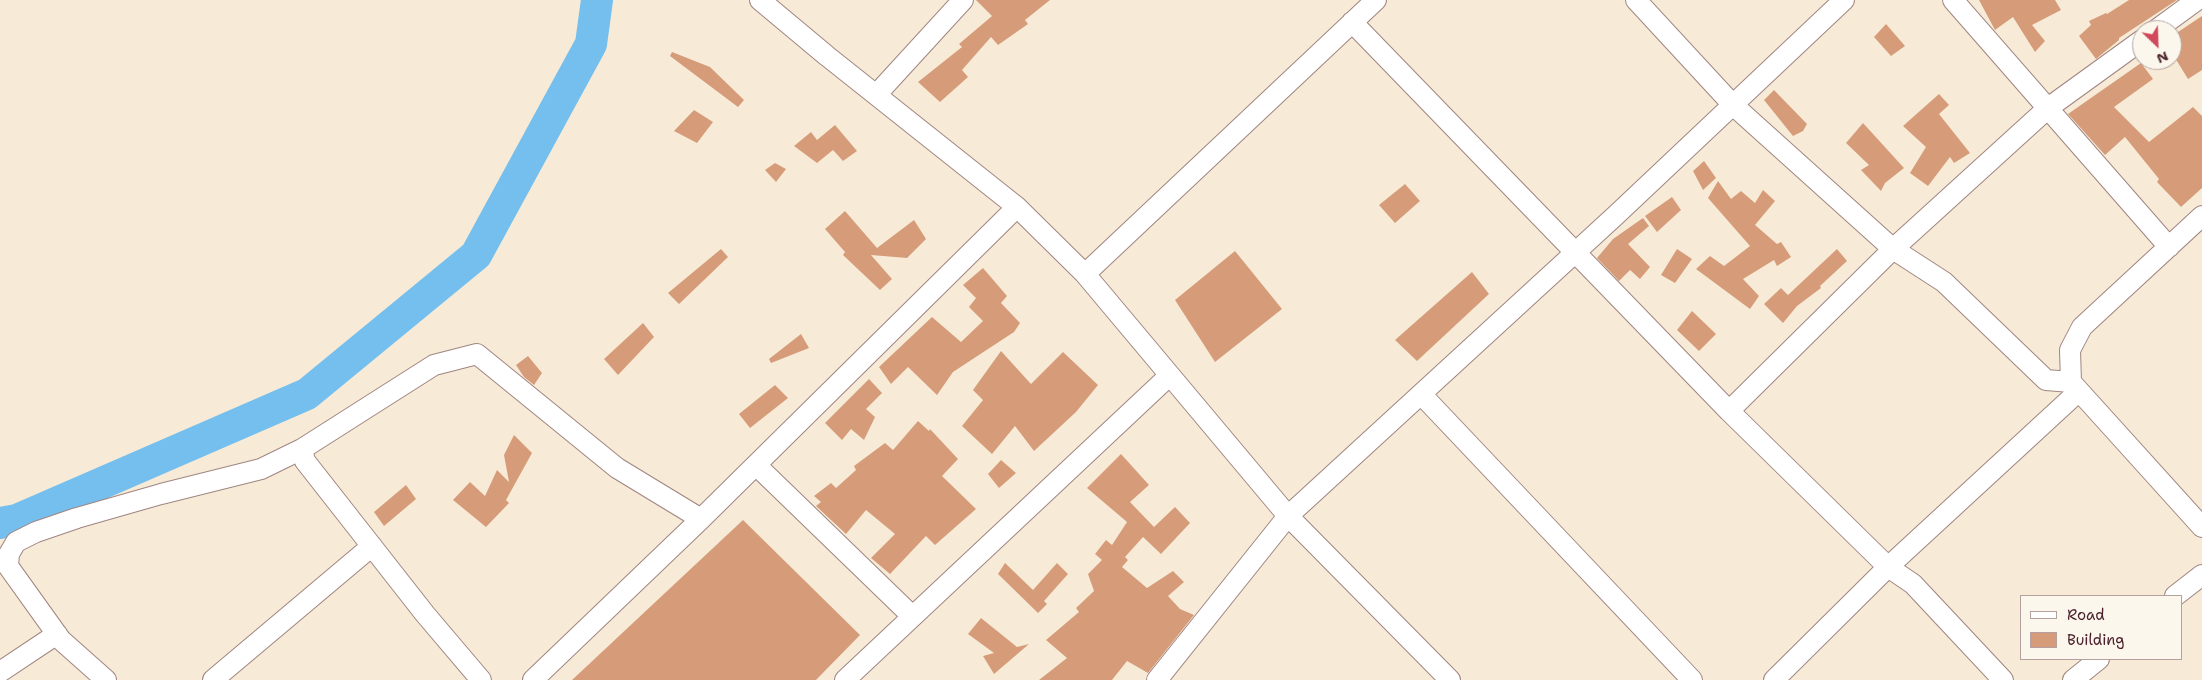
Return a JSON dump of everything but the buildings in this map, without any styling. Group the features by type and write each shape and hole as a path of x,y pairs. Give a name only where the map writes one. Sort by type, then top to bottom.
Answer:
{"street":[{"path":"760,0 1017,207 1085,274 1288,516 1450,680"},
{"path":"876,95 963,0"},
{"path":"1636,0 1733,106 1893,249 1944,282 2046,380 2075,386"},
{"path":"1157,680 1288,516 1733,106 1844,0"},
{"path":"1953,0 2169,247"},
{"path":"2170,20 2198,0"},
{"path":"1085,274 1352,22 1369,2"},
{"path":"1352,22 1729,411 1888,568 1913,584 2003,680"},
{"path":"1729,411 1893,249 2048,108 2132,47"},
{"path":"533,680 701,519 1017,207"},
{"path":"2202,216 2082,327 2070,350 2075,386 2202,527"},
{"path":"106,680 57,634 8,566 9,554 16,542 36,532 77,518 261,469 302,449 434,365 477,354 617,468 701,519"},
{"path":"856,676 912,616 1169,376"},
{"path":"1774,680 2075,386"},
{"path":"1421,394 1692,680"},
{"path":"302,449 305,461 425,614 481,680"},
{"path":"756,464 912,616"},
{"path":"213,680 372,546"},
{"path":"2176,595 2202,574"},
{"path":"0,672 57,634"},
{"path":"2072,680 2098,660"}],"waterway":[{"path":"0,523 17,520 307,394 476,255 591,44 597,0"}]}
